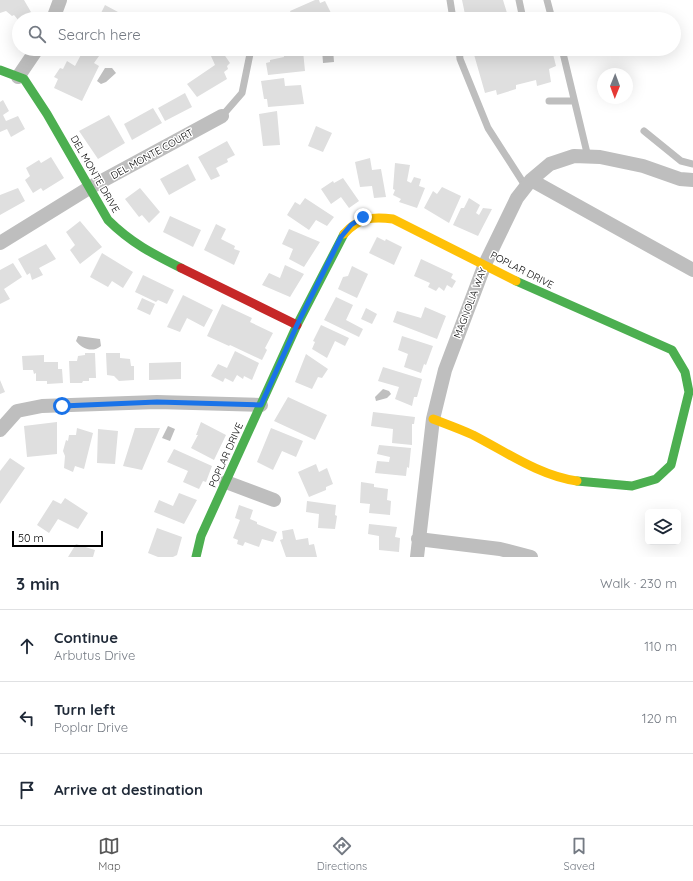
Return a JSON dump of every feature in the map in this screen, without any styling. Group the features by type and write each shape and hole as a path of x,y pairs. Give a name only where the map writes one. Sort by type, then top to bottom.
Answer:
{"street":[{"path":"56,12 60,0"},
{"path":"18,77 32,56"},
{"name":"DEL MONTE DRIVE","path":"0,70 24,79 47,114 108,220 121,234 141,248 297,325"},
{"name":"DEL MONTE COURT","path":"0,243 90,188 222,116"},
{"name":"MAGNOLIA WAY","path":"417,557 433,419 445,370 485,264 517,198 528,184 550,164 574,156 600,157 643,166 680,179 693,180"},
{"path":"528,184 693,270"},
{"name":"POPLAR DRIVE","path":"196,557 201,536 297,325 341,237 351,225 363,217 378,216 393,219 530,288 672,350 685,372 689,392 671,465 656,480 632,486 564,479 532,466 471,434 433,419"},
{"path":"0,430 17,410 42,406 157,402 261,405"},
{"path":"226,482 274,500"},
{"path":"418,539 500,549 531,557"}],"lane":[{"path":"450,0 452,12"},
{"path":"519,0 522,12"},
{"path":"547,0 550,12"},
{"path":"222,116 242,93 250,56"},
{"path":"459,56 488,128 528,184"},
{"path":"564,56 588,157"},
{"path":"549,100 574,101"},
{"path":"644,131 681,161 693,164"}],"shaded area":[{"path":"322,56 334,56 334,62 323,63"},
{"path":"105,68 112,68 116,73 106,82 101,84 97,81"},
{"path":"78,336 100,339 101,346 91,350 84,348 76,341"},
{"path":"383,389 389,391 391,394 387,398 376,401 375,397"},
{"path":"168,426 175,429 170,441 162,438"}],"building":[{"path":"0,0 24,0 31,12 12,12 12,16 6,11 0,13"},
{"path":"315,0 319,0 320,3 325,1 330,12 290,12"},
{"path":"462,0 503,0 507,12 465,12"},
{"path":"105,5 118,12 102,12"},
{"path":"80,56 99,56 94,63 99,66 82,101 54,88 58,79 54,77 60,68 63,69 67,61 75,66"},
{"path":"211,56 225,56 230,63 227,66 228,69 224,72 227,79 197,97 187,84 215,65"},
{"path":"304,56 305,71 268,75 266,63 270,62 270,60 284,57"},
{"path":"474,56 554,56 556,66 549,69 551,82 537,86 536,80 516,85 516,89 497,95 496,90 485,93"},
{"path":"284,78 285,86 301,85 304,104 268,107 267,99 264,99 261,81"},
{"path":"185,93 192,107 165,121 158,108"},
{"path":"3,100 9,111 3,115 6,121 18,116 25,129 11,137 7,129 0,132 0,102"},
{"path":"153,108 162,123 132,140 124,124"},
{"path":"277,111 280,145 263,146 259,114"},
{"path":"109,115 125,143 98,159 79,131"},
{"path":"316,126 332,133 323,152 308,146"},
{"path":"227,141 235,155 227,159 228,162 216,168 220,176 211,180 198,157"},
{"path":"51,157 64,178 43,191 41,188 33,193 25,180 30,176 26,168 39,160 41,163"},
{"path":"370,158 372,170 381,169 386,197 374,198 372,186 360,187 355,162"},
{"path":"395,163 410,165 407,181 411,183 414,177 421,179 419,186 425,188 417,208 399,202 401,199 393,195 395,190 393,189"},
{"path":"188,164 196,180 169,195 160,179"},
{"path":"343,178 359,201 349,208 341,197 331,204 321,189 333,181 334,183"},
{"path":"442,187 461,196 449,223 424,208 433,191 437,194"},
{"path":"18,188 25,201 0,215 0,195"},
{"path":"140,188 160,212 149,223 142,215 139,217 125,199"},
{"path":"305,198 334,217 327,226 316,220 309,230 287,215 295,202 300,205"},
{"path":"469,198 480,205 476,213 479,215 483,208 492,209 478,236 453,225 461,208 464,208"},
{"path":"170,216 201,230 193,247 163,232"},
{"path":"80,221 102,247 80,264 70,250 75,245 66,232"},
{"path":"216,224 226,229 221,239 235,246 234,249 240,251 234,265 204,250"},
{"path":"289,229 320,242 304,267 289,259 293,249 282,244"},
{"path":"377,237 385,241 386,239 402,247 394,265 369,253"},
{"path":"46,244 56,259 39,268 43,275 32,280 30,273 27,275 18,259"},
{"path":"102,253 133,272 123,288 112,281 108,287 90,277"},
{"path":"421,259 453,274 451,278 456,281 452,288 447,285 444,291 439,287 436,291 428,287 430,283 414,276"},
{"path":"13,263 22,277 4,289 10,299 0,304 0,270"},
{"path":"285,265 304,274 290,297 262,285 269,273 280,278"},
{"path":"352,266 368,274 357,298 338,289 343,277 348,276"},
{"path":"143,275 174,290 167,304 158,300 156,302 135,292"},
{"path":"183,295 213,310 204,327 187,318 180,332 167,327"},
{"path":"336,297 353,305 346,320 363,329 359,337 324,320"},
{"path":"142,298 155,304 150,315 137,309"},
{"path":"222,304 252,318 250,322 273,333 265,348 267,350 262,360 207,336"},
{"path":"425,307 446,316 437,339 393,322 397,311 421,318"},
{"path":"366,308 377,314 372,324 361,319"},
{"path":"321,325 349,338 345,346 335,341 327,358 312,349 315,342 313,341"},
{"path":"402,336 433,346 426,365 424,364 421,373 404,367 408,354 398,350"},
{"path":"235,351 259,363 252,380 244,376 243,379 237,375 233,382 225,378 223,382 211,376 218,364 227,368"},
{"path":"85,353 95,353 96,378 89,378 89,381 83,381 82,383 70,383 69,361 77,361 78,356 85,355"},
{"path":"106,353 120,353 120,358 130,359 131,366 134,366 134,380 119,381 114,376 107,375"},
{"path":"306,354 328,369 322,378 318,377 312,389 295,382"},
{"path":"44,355 44,362 58,362 58,369 62,369 63,383 47,384 47,381 36,381 36,373 34,374 33,370 23,370 22,356"},
{"path":"181,362 181,379 149,380 149,363"},
{"path":"383,367 422,379 417,397 414,397 412,406 395,399 399,387 378,381"},
{"path":"0,380 5,392 0,394"},
{"path":"288,397 327,415 315,440 274,421"},
{"path":"373,412 415,417 414,424 412,424 412,445 392,443 393,429 371,426"},
{"path":"57,422 57,454 27,457 24,426"},
{"path":"201,422 226,435 214,460 191,448 198,435 196,435"},
{"path":"77,428 93,433 84,469 75,466 73,472 64,468 65,456 63,451 69,435 76,435"},
{"path":"135,428 160,428 142,470 123,466"},
{"path":"271,428 303,441 296,457 282,451 273,470 257,462"},
{"path":"98,429 118,431 115,464 97,463"},
{"path":"379,445 411,448 409,468 407,467 406,476 375,473 377,461 389,462 390,457 377,454"},
{"path":"174,449 212,466 206,482 203,481 199,489 183,482 188,471 167,462"},
{"path":"10,458 25,468 0,504 0,471"},
{"path":"316,464 319,472 327,468 333,484 326,487 326,490 309,497 298,472"},
{"path":"361,482 374,484 374,487 388,489 387,500 391,501 390,515 369,513 370,504 360,503"},
{"path":"179,493 197,500 184,524 154,512 159,500 173,506"},
{"path":"65,498 88,513 78,529 58,519 49,533 37,525 53,500 61,504"},
{"path":"307,501 336,505 335,515 337,516 335,529 318,528 319,514 306,512"},
{"path":"239,505 253,510 250,519 257,522 257,524 277,532 273,542 262,539 259,547 245,542 243,546 237,544 238,540 233,538 240,520 235,518"},
{"path":"369,524 397,527 395,537 400,538 399,552 379,550 379,536 368,534"},
{"path":"157,528 182,537 177,555 173,557 158,557 148,553"},
{"path":"293,529 296,540 308,538 309,545 314,544 317,557 286,557 280,540 283,539 282,531"},
{"path":"76,544 95,550 93,557 68,557"}],"traffic: fast":[{"path":"0,70 24,79 47,114 108,220 134,242 181,268"},
{"path":"196,557 201,536 297,325 344,234"},
{"path":"516,281 672,350 685,372 689,392 671,465 656,479 632,486 577,481"}],"traffic: slow":[{"path":"344,234 355,224 366,219 393,219 516,281"},
{"path":"433,419 473,435 537,469 577,481"}],"traffic: jam":[{"path":"181,268 297,325"}],"route":[{"path":"62,406 157,402 261,405 297,325 341,237 351,225 363,217"}]}
